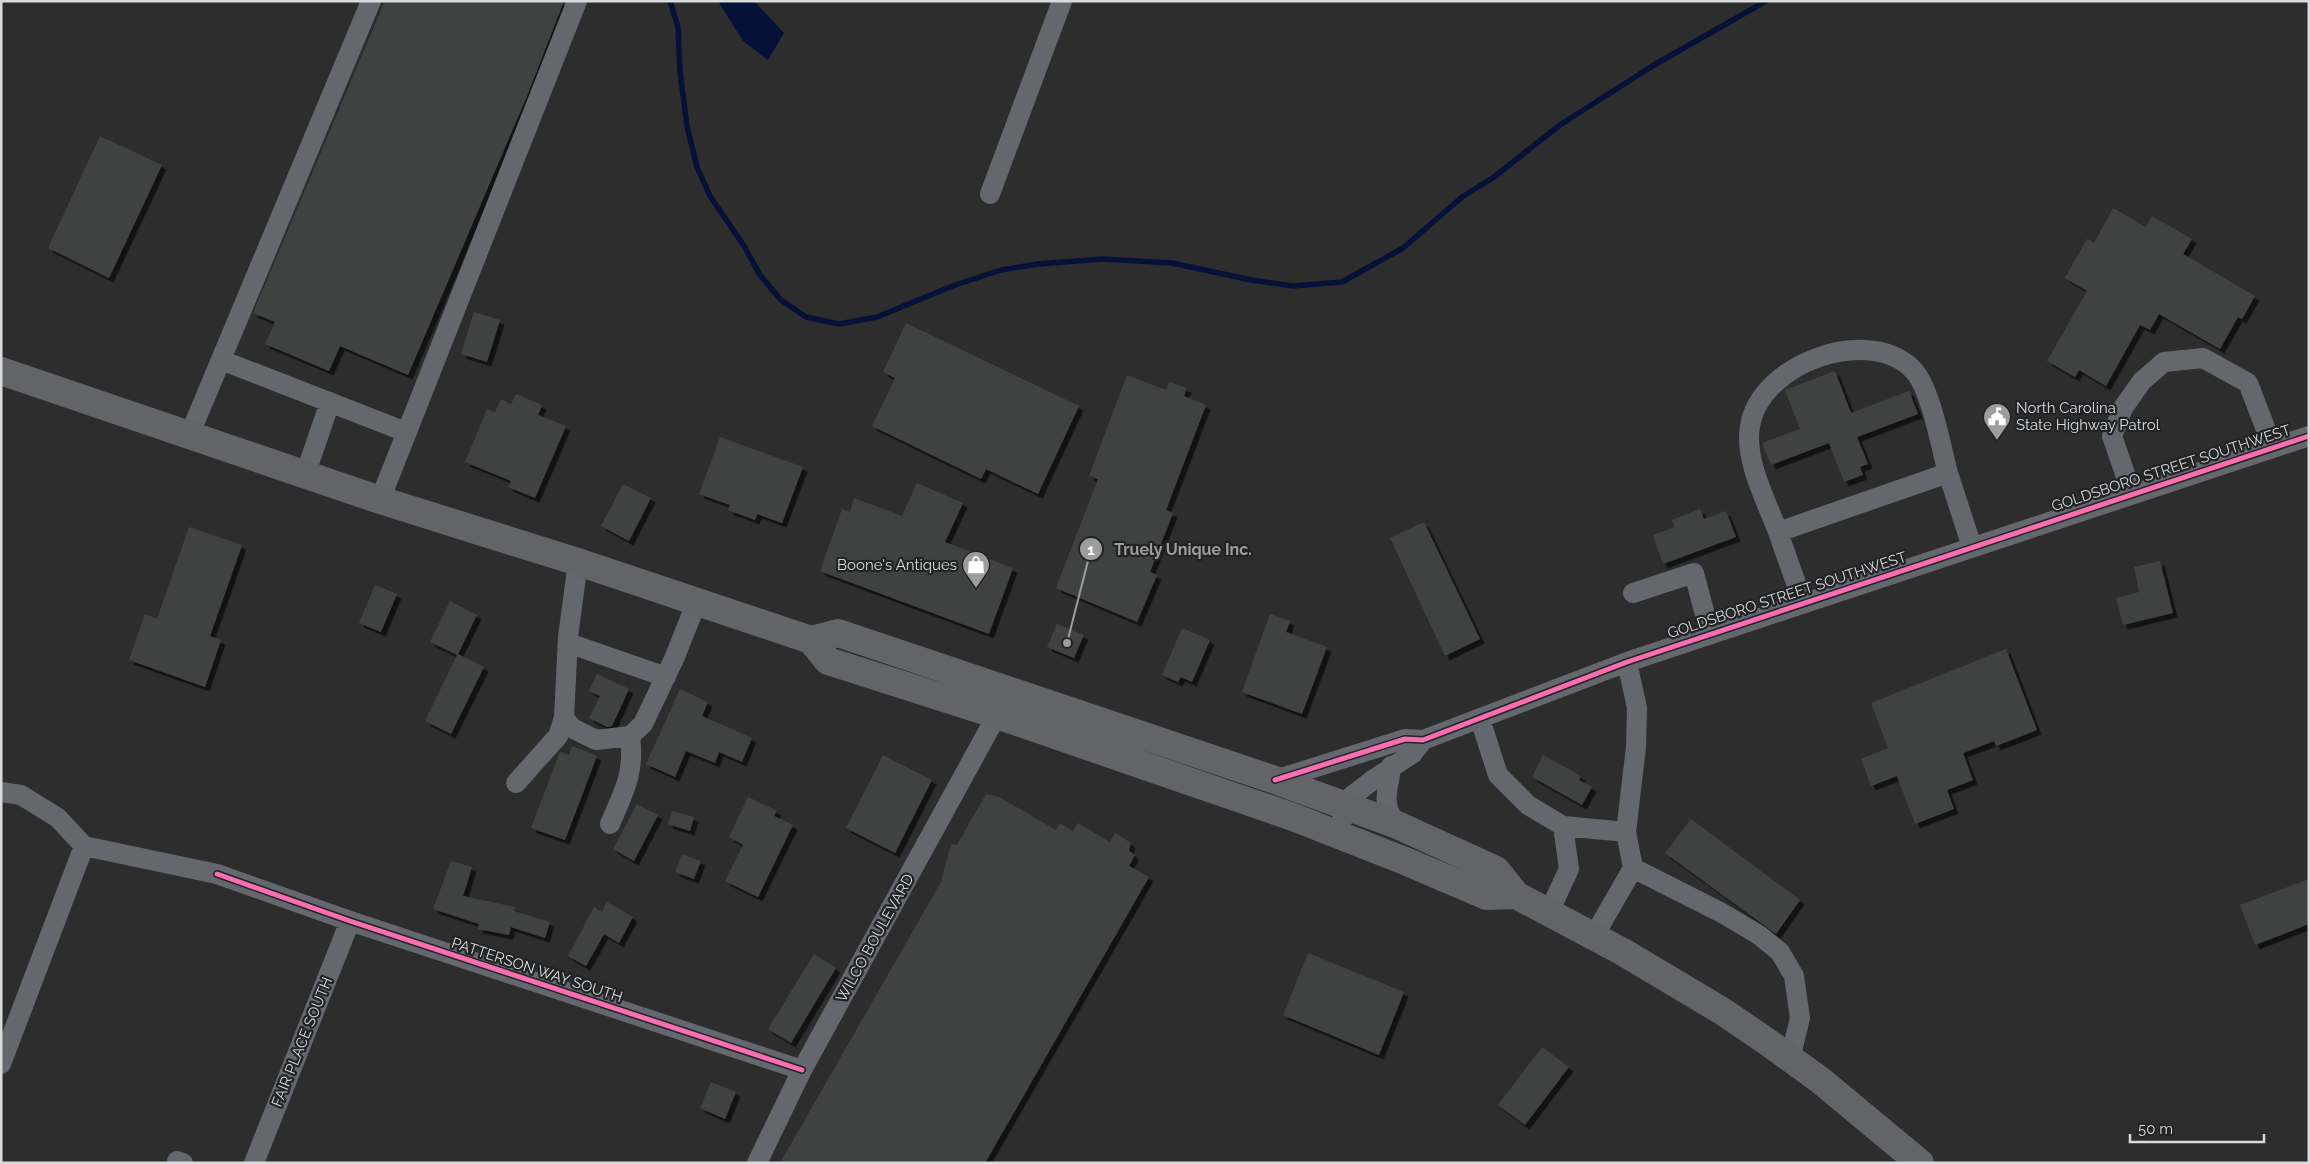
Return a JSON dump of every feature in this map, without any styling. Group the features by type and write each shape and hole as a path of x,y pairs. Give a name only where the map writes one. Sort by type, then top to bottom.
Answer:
{"highway":[{"path":"1,371 380,500 578,562 811,640 828,662 997,715 1337,833 1487,896 1516,895"},
{"path":"811,640 838,633 1275,780 1395,824 1496,870 1516,895 1594,936 1722,1011 1820,1080 1920,1163"}],"street":[{"path":"189,436 371,1"},
{"path":"380,500 577,1"},
{"path":"990,194 1062,1"},
{"path":"1803,603 1754,465 1750,445 1750,426 1757,405 1769,387 1784,374 1835,351 1870,351 1896,358 1915,371 1925,389 1948,473 1972,547"},
{"path":"2132,494 2112,436 2122,408 2142,381 2164,362 2203,358 2248,383 2273,448"},
{"path":"221,360 406,432"},
{"path":"305,475 330,402"},
{"name":"GOLDSBORO STREET SOUTHWEST","path":"1275,780 1405,739 1423,740 1627,662 2309,436"},
{"path":"1778,532 1948,473"},
{"path":"516,784 558,736 564,718 568,643 578,562"},
{"path":"1633,593 1694,573 1710,634"},
{"path":"564,718 572,728 596,740 630,736 643,724 666,676 697,601"},
{"path":"568,643 666,676"},
{"path":"1594,936 1633,868 1626,832 1636,747 1637,708 1627,662"},
{"name":"WILCO BOULEVARD","path":"756,1163 802,1070 997,715"},
{"path":"1480,719 1498,775 1528,805 1564,826 1626,832"},
{"path":"610,824 630,776 633,757 630,736"},
{"name":"GOLDSBORO STREET SOUTHWEST","path":"1337,833 1347,806 1356,792 1391,766 1412,754 1423,740"},
{"path":"1391,766 1386,796 1389,813 1395,824"},
{"path":"1,792 21,795 58,818 84,846 1,1064"},
{"path":"1549,912 1570,869 1564,826"},
{"name":"PATTERSON WAY SOUTH","path":"84,846 217,874 350,921 802,1070"},
{"path":"1633,868 1722,913 1759,936 1780,952 1794,976 1800,1018 1790,1059"},
{"name":"FAIR PLACE SOUTH","path":"254,1163 350,921"}],"water":[{"path":"718,1 754,1 784,33 768,60 743,41"}],"building":[{"path":"385,1 564,1 527,96 408,375 340,346 329,371 265,344 275,322 253,313"},
{"path":"100,136 162,165 109,278 48,248"},
{"path":"2113,208 2146,227 2152,216 2192,239 2183,254 2255,296 2242,319 2238,317 2220,349 2159,314 2150,330 2140,325 2106,386 2079,370 2075,377 2047,361 2087,291 2065,278 2087,239 2094,243"},
{"path":"474,312 500,320 487,362 461,354"},
{"path":"906,323 1079,406 1038,494 986,469 981,479 872,426 895,378 883,372"},
{"path":"1835,371 1851,413 1909,391 1918,414 1857,437 1868,464 1860,467 1863,475 1844,482 1829,443 1771,465 1762,443 1800,429 1785,390"},
{"path":"1127,375 1166,390 1169,382 1187,388 1184,396 1206,405 1166,510 1173,513 1150,572 1157,575 1137,622 1056,588 1098,479 1089,476"},
{"path":"516,394 542,405 538,415 566,426 535,498 508,487 511,481 465,462 487,409 495,412 501,399 511,404"},
{"path":"720,437 803,467 782,523 757,514 755,520 728,510 730,505 699,494"},
{"path":"917,483 963,503 945,542 1013,568 989,634 820,571 842,509 850,512 854,498 902,516"},
{"path":"623,484 651,498 629,541 601,526"},
{"path":"1700,509 1704,519 1726,511 1736,537 1663,564 1653,535 1675,527 1672,520"},
{"path":"1424,522 1480,639 1445,656 1390,538"},
{"path":"189,527 242,545 210,636 221,640 205,687 129,660 145,614 157,619"},
{"path":"2160,561 2173,613 2123,625 2116,598 2139,592 2134,567"},
{"path":"375,585 397,594 381,632 359,623"},
{"path":"450,601 477,615 458,654 484,667 451,734 425,721 457,655 430,642"},
{"path":"1270,614 1290,621 1286,632 1327,647 1302,714 1242,692"},
{"path":"1057,624 1084,635 1074,658 1047,647"},
{"path":"1182,628 1210,640 1192,682 1181,677 1178,682 1162,675"},
{"path":"2006,649 2037,730 1996,746 1994,741 1963,753 1973,780 1947,790 1954,809 1915,824 1897,776 1871,786 1861,759 1888,748 1871,703"},
{"path":"597,674 629,689 612,726 607,727 589,718 600,696 589,691"},
{"path":"680,689 708,702 702,716 752,738 742,762 719,752 715,763 686,751 675,777 646,764"},
{"path":"572,746 597,756 565,840 531,828 560,752 569,755"},
{"path":"883,755 932,780 895,853 846,828"},
{"path":"1543,755 1581,776 1579,780 1592,787 1582,805 1532,777"},
{"path":"986,794 999,797 1056,830 1060,823 1073,831 1078,823 1110,842 1115,833 1131,843 1129,851 1135,855 1129,866 1149,877 985,1163 780,1163 941,882 951,844 957,845"},
{"path":"748,797 777,811 774,816 793,825 758,897 725,881 743,845 729,837"},
{"path":"637,804 658,815 634,861 613,849"},
{"path":"672,811 694,817 690,831 668,824"},
{"path":"1691,819 1800,900 1776,934 1665,853"},
{"path":"682,854 701,861 694,879 675,872"},
{"path":"451,861 472,867 463,896 515,907 514,911 550,922 545,938 511,927 509,935 478,929 479,924 433,909"},
{"path":"2309,879 2309,924 2255,945 2240,905"},
{"path":"607,902 633,917 619,943 604,934 586,966 568,956 594,907 602,912"},
{"path":"1308,953 1404,992 1379,1055 1283,1015"},
{"path":"814,954 836,968 791,1043 768,1029"},
{"path":"1542,1047 1569,1067 1525,1125 1498,1105"},
{"path":"711,1082 736,1092 725,1119 700,1108"}],"waterway":[{"path":"670,1 678,27 680,71 687,126 697,167 710,196 744,246 760,275 781,300 806,317 839,324 877,317 955,285 1001,270 1038,264 1103,259 1172,263 1251,280 1293,286 1342,282 1403,248 1462,197 1494,177 1560,125 1654,65 1766,1"}],"cycle path":[{"path":"1275,780 1405,739 1423,740 1627,662 2309,436"},
{"path":"217,874 350,921 802,1070"}],"place":[{"name":"North Carolina State Highway Patrol","path":"1997,441"},
{"name":"Boone's Antiques","path":"976,589"},
{"name":"Truely Unique Inc.","path":"1067,643"}]}
